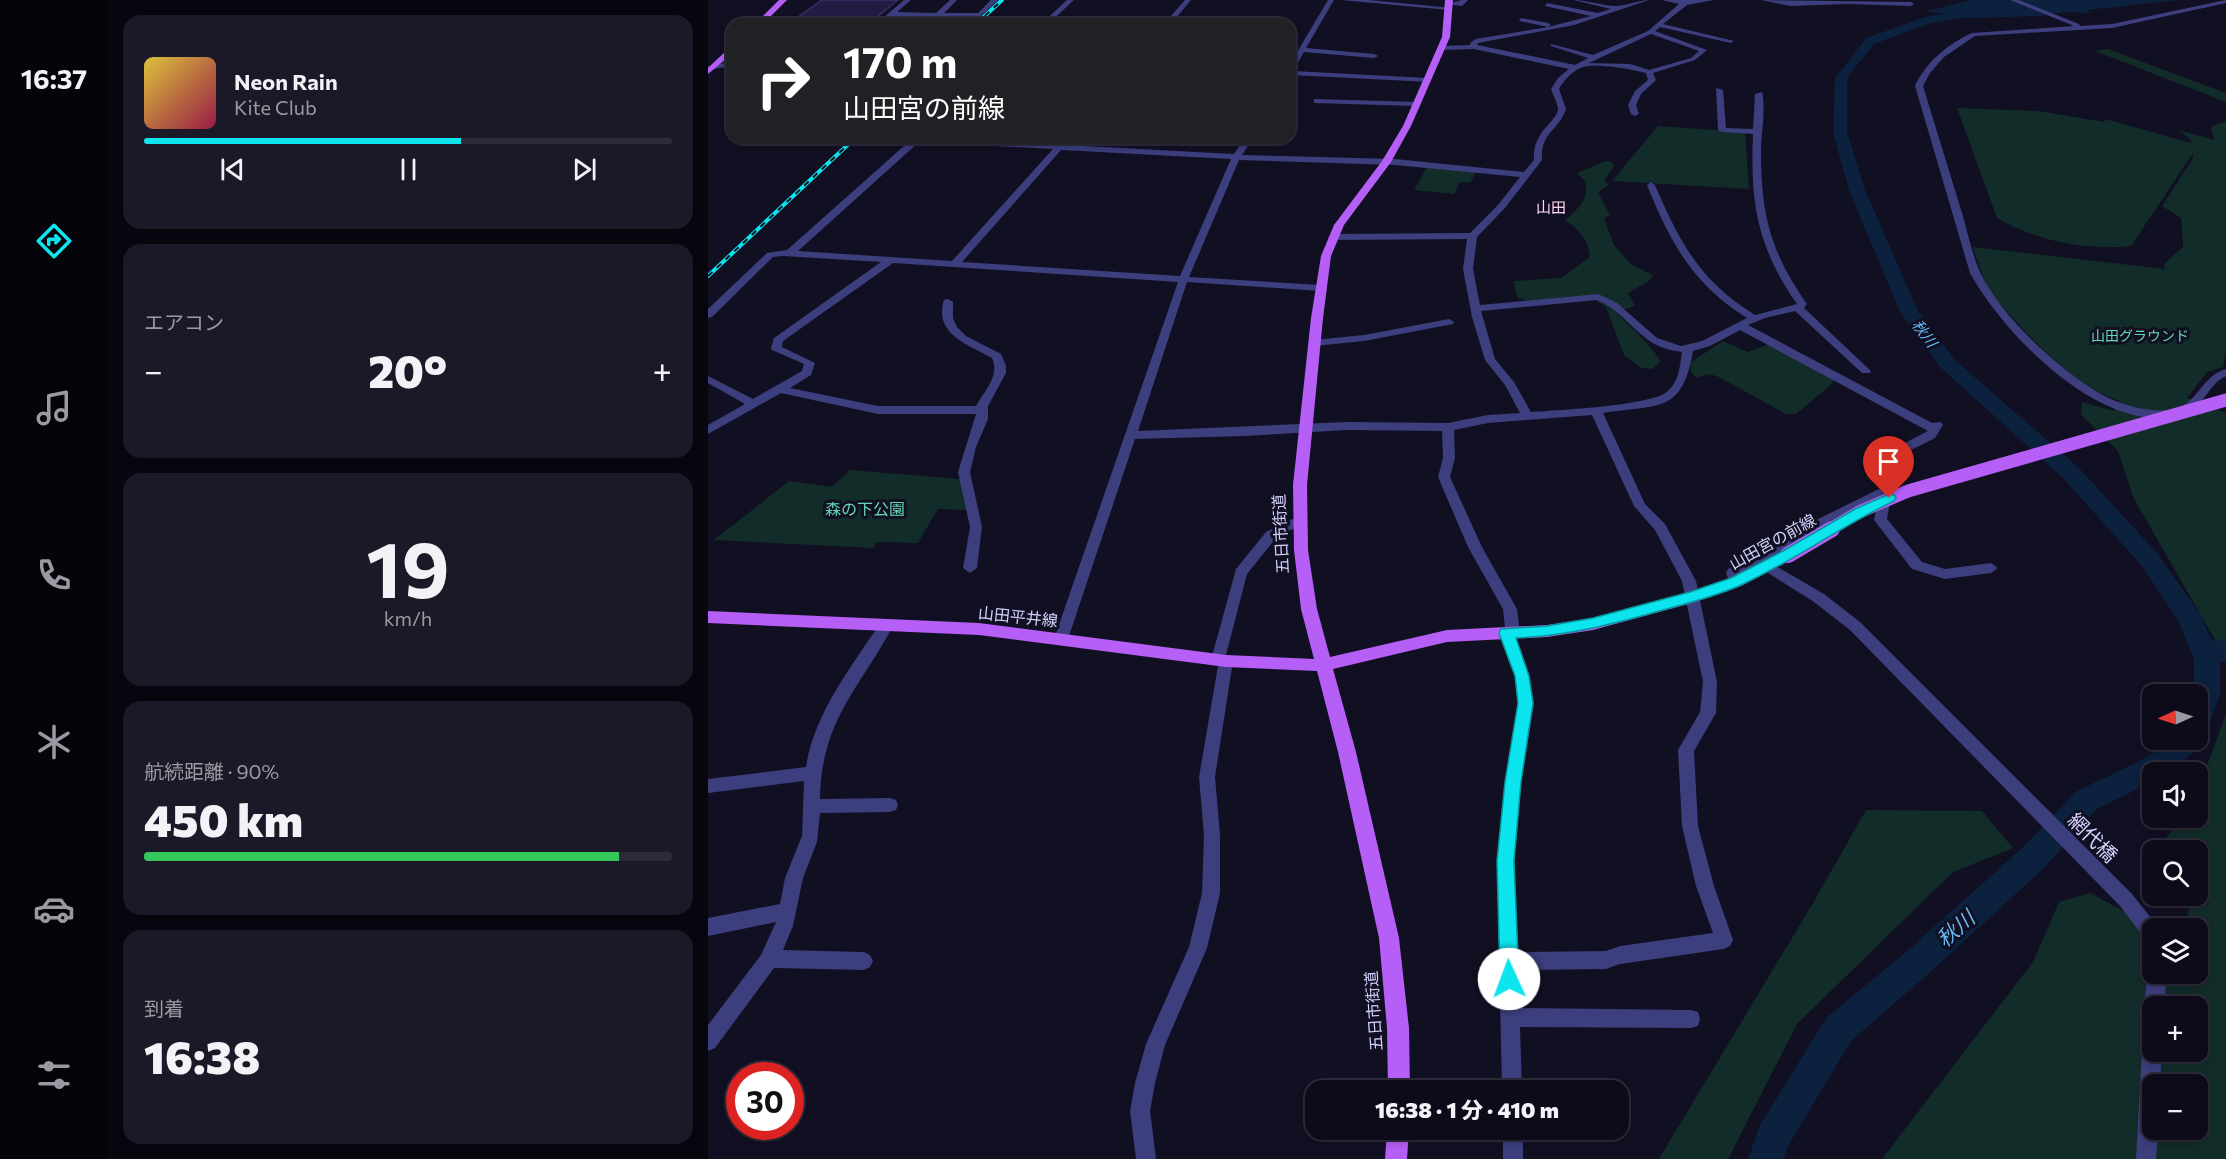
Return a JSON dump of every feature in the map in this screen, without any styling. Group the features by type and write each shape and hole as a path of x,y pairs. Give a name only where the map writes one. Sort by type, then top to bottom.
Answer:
{"main road":[{"path":"765,18 783,0"},
{"name":"五日市街道","path":"1399,1080 1398,1028 1389,938 1347,752 1323,665 1305,582 1300,485 1323,267 1333,237 1347,214 1386,162 1417,104 1448,29 1449,4"},
{"path":"710,69 726,55"},
{"name":"山田宮の前線","path":"1323,665 1447,636 1578,627 1692,597 1736,582 1788,555 1859,512 1908,491 2226,400"},
{"name":"山田平井線","path":"708,618 979,629 1222,661 1290,666 1323,665"},
{"path":"1396,1159 1397,1140"}],"street":[{"path":"886,18 908,0"},
{"path":"937,15 954,0"},
{"path":"975,18 995,0"},
{"path":"1051,18 1071,0"},
{"path":"1172,18 1188,0"},
{"path":"1296,61 1331,0"},
{"path":"1344,0 1449,4 1462,4 1465,0"},
{"path":"1576,0 1616,8"},
{"path":"1473,47 1476,41 1556,27 1599,16 1616,8 1646,0"},
{"path":"1665,0 1685,3 1710,0"},
{"path":"1764,0 1790,4 1848,1 1911,4"},
{"path":"2013,0 2080,27"},
{"path":"2226,1 2112,26 1989,31 1971,34 1957,43 1920,81 1920,91 1975,273 1990,299 2030,343 2080,386 2109,403 2148,412 2178,412 2195,405 2214,378 2226,372"},
{"path":"1528,417 1510,384 1490,360 1475,308 1468,269 1472,236 1501,207 1538,160 1537,147 1542,136 1560,115 1562,109 1555,89 1556,85 1579,66 1650,32 1670,11 1685,3"},
{"path":"1547,5 1599,16"},
{"path":"891,14 978,15"},
{"path":"1521,20 1556,27"},
{"path":"1659,25 1731,41"},
{"path":"1441,48 1473,47 1510,52 1540,62 1579,66 1630,66 1649,72 1693,59 1704,50 1650,32"},
{"path":"1553,45 1594,58"},
{"path":"1612,49 1630,66"},
{"path":"1302,50 1374,56"},
{"path":"710,69 726,65"},
{"path":"1296,72 1427,80"},
{"path":"1635,114 1632,105 1638,93 1652,80 1649,72"},
{"path":"1719,90 1722,130 1758,132"},
{"path":"1475,308 1599,297 1608,300 1636,329 1656,342 1688,350 1698,348 1755,319 1802,304 1787,285 1778,268 1761,222 1759,94"},
{"path":"1317,101 1417,104"},
{"path":"790,253 911,144"},
{"path":"1006,144 1237,157 1386,162 1526,175"},
{"path":"955,264 1061,144"},
{"path":"1061,639 1185,278 1237,157 1245,144"},
{"path":"1651,185 1668,227 1680,249 1732,306 1755,319"},
{"path":"1333,237 1472,236"},
{"path":"708,315 770,255 790,253 1320,288"},
{"path":"708,430 807,373 810,363 776,348 778,340 891,260"},
{"path":"948,302 949,323 954,331 960,337 997,356 1001,366 1001,373 982,410 982,419 970,447 964,472 976,527 970,568"},
{"path":"1797,307 1866,370"},
{"path":"1314,343 1364,338 1449,322"},
{"path":"1741,326 1936,427 1931,435 1901,450 1891,461 1880,520 1917,566 1945,574 1991,568"},
{"path":"1132,435 1347,426 1448,427 1488,419 1596,411 1663,400 1672,395 1678,391 1688,350"},
{"path":"708,379 754,404"},
{"path":"780,389 878,410 982,410"},
{"path":"1509,961 1606,960 1620,955 1724,940 1705,886 1690,826 1686,750 1708,713 1710,682 1689,581 1660,527 1640,506 1596,411"},
{"path":"1448,427 1449,458 1444,477 1474,546 1510,609 1510,633 1522,676 1526,703 1513,782 1505,861 1512,1080"},
{"path":"1736,582 1733,573 1764,554 1825,518 1886,491"},
{"path":"1146,1159 1140,1111 1145,1083 1156,1044 1198,948 1211,893 1212,835 1207,777 1222,661 1241,572 1271,535 1301,519"},
{"name":"網代橋","path":"1767,566 1819,598 1855,626 2126,900 2142,921"},
{"path":"708,1041 769,959 782,932 794,876 809,841 812,773 818,747 838,702 886,626"},
{"path":"708,786 812,773"},
{"path":"812,806 890,805"},
{"path":"708,927 788,911"},
{"path":"769,959 864,961"},
{"path":"1510,1017 1691,1019"},
{"path":"2146,1159 2151,1062"},
{"path":"1513,1140 1513,1159"}],"green space":[{"path":"2108,49 2226,93 2226,102 2095,51"},
{"name":"山田グラウンド","path":"1957,108 2038,111 2104,122 2105,119 2191,143 2191,140 2179,130 2214,140 2211,127 2226,121 2226,349 2223,367 2207,372 2187,398 2226,413 2226,659 2133,497 2118,451 2081,415 2082,402 2114,411 2120,401 2104,395 2074,376 2034,341 1992,295 1983,278 1973,247 2165,269 2164,264 2183,247 2181,218 2162,206 2193,158 2193,153 2131,246 2096,247 2062,242 2028,233 1997,218"},
{"path":"1658,126 1745,132 1749,189 1612,181"},
{"path":"1606,161 1612,162 1614,166 1604,181 1609,185 1598,192 1610,215 1604,218 1614,245 1631,264 1653,275 1649,281 1628,293 1635,306 1616,312 1657,355 1661,362 1652,369 1641,368 1624,355 1606,307 1589,296 1528,302 1517,297 1514,281 1561,278 1590,257 1582,236 1565,220 1578,208 1586,193 1585,181 1577,173"},
{"path":"1427,167 1476,172 1470,183 1460,182 1454,194 1414,190"},
{"path":"1723,341 1748,352 1769,344 1834,377 1833,383 1796,414 1786,414 1719,377 1709,374 1696,378 1690,370 1691,362"},
{"name":"森の下公園","path":"850,470 960,479 969,510 938,509 918,543 877,542 873,548 714,540 789,481 832,487"},
{"path":"2226,714 2226,1159 1882,1159 2033,962 2059,902 2090,893 2142,921 2142,984 2208,984 2208,918 2188,918 2189,906 2208,906 2208,840 2165,840 2173,828 2208,828 2208,763"},
{"path":"1866,810 1982,811 2013,848 1953,872 1797,1024 1728,1159 1659,1159 1813,903"}],"water":[{"path":"1971,0 2179,0 2087,10 2091,13 2064,12 2041,16 1972,18 1926,11"}],"building":[{"path":"822,0 898,0 876,18 796,18"}],"waterway":[{"name":"秋川","path":"2042,0 1925,21 1870,41 1841,78 1840,132 1857,190 1909,312 1948,364 2070,472 2150,560 2191,621 2202,648"},
{"name":"秋川","path":"2202,648 2207,659 2207,684"},
{"path":"2202,648 2226,652"},
{"name":"秋川","path":"1766,1159 1773,1138 1839,1029 1916,964 2032,859 2087,800 2158,766 2177,750"}],"railway":[{"path":"982,18 1002,0"},
{"path":"708,276 849,144"}],"district":[{"name":"山田","path":"1551,207"}],"route":[{"path":"1509,979 1505,861 1513,782 1526,703 1522,676 1506,633 1547,631 1593,624 1692,597 1736,582 1788,555 1846,519 1889,498"}]}
